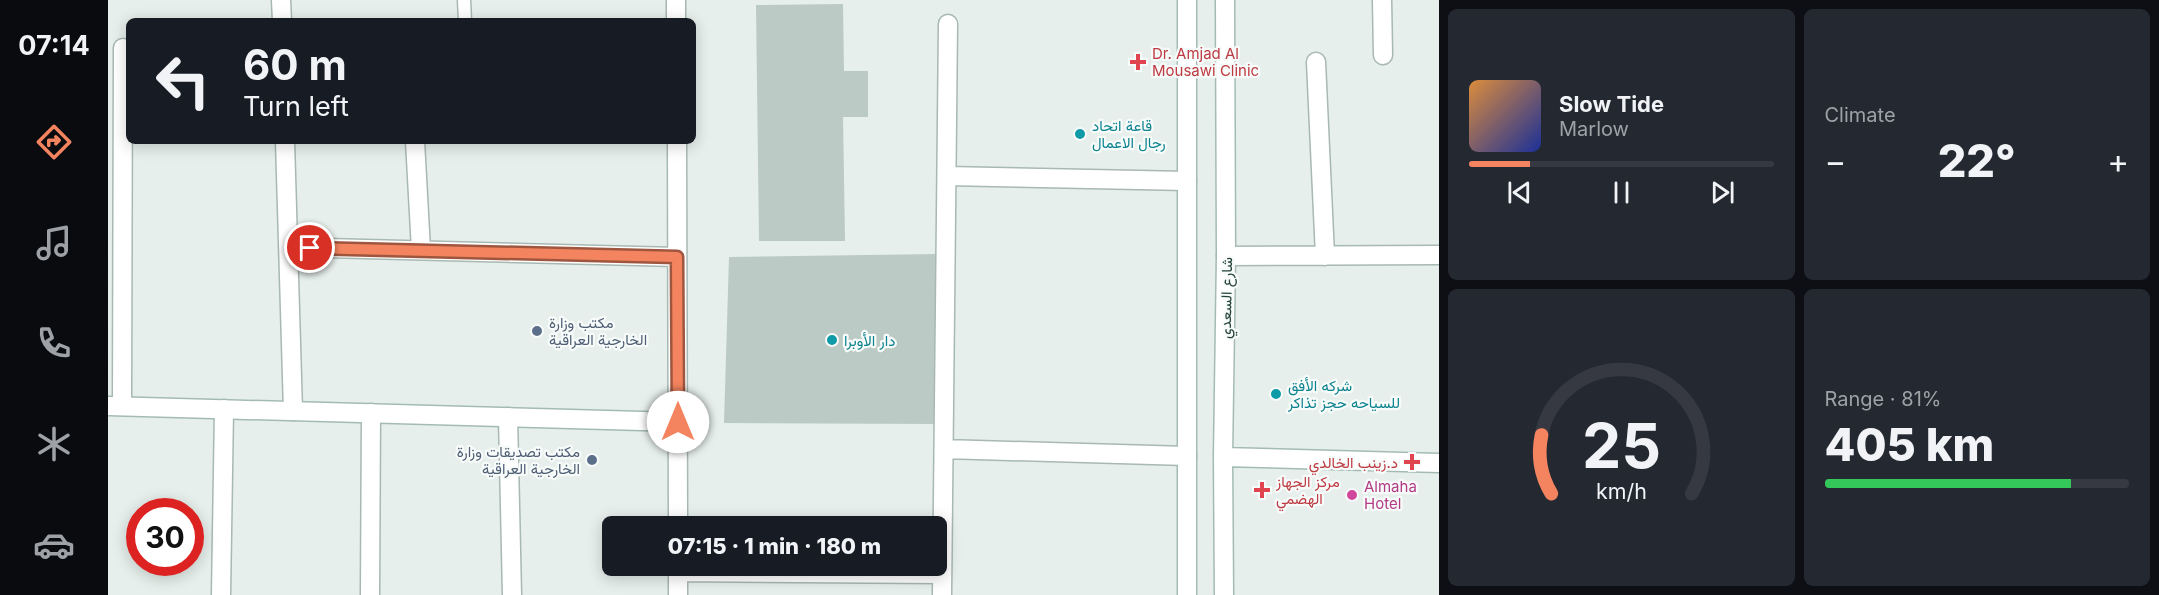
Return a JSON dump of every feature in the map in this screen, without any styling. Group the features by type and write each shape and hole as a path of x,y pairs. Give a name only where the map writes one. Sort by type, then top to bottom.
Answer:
{"street":[{"path":"281,0 282,18"},
{"path":"676,0 676,18"},
{"path":"1187,0 1187,595"},
{"name":"شارع السعدي","path":"1224,595 1225,0"},
{"path":"1382,0 1383,55"},
{"path":"943,516 948,24"},
{"path":"123,48 115,223 115,406 678,422"},
{"path":"1316,62 1325,256"},
{"path":"285,144 293,411"},
{"path":"415,144 421,250"},
{"path":"676,144 678,516"},
{"path":"947,176 1187,181"},
{"path":"288,247 677,257"},
{"path":"1226,256 1439,255"},
{"path":"222,595 224,409"},
{"path":"370,595 371,413"},
{"path":"508,417 512,595"},
{"path":"944,449 1187,456"},
{"path":"1223,457 1439,463"},
{"path":"678,576 678,595"},
{"path":"942,576 942,595"}],"lane":[{"path":"464,0 465,18"}],"building":[{"path":"843,4 844,71 868,71 868,117 843,117 845,241 759,241 756,5"},
{"name":"دار الأوبرا","path":"937,254 938,424 724,423 729,257"}],"place":[{"name":"Dr. Amjad Al Mousawi Clinic","path":"1138,62"},
{"name":"قاعة اتحاد رجال الاعمال","path":"1080,134"},
{"name":"مكتب وزارة الخارجية العراقية","path":"537,331"},
{"name":"دار الأوبرا","path":"832,340"},
{"name":"شركه الأفق للسياحه حجز تذاكر","path":"1276,394"},
{"name":"مكتب تصديقات وزارة الخارجية العراقية","path":"592,460"},
{"name":"د.زينب الخالدي","path":"1412,462"},
{"name":"مركز الجهاز الهضمي","path":"1262,490"},
{"name":"Almaha Hotel","path":"1352,495"}],"route":[{"path":"310,248 677,257 678,422"}]}
